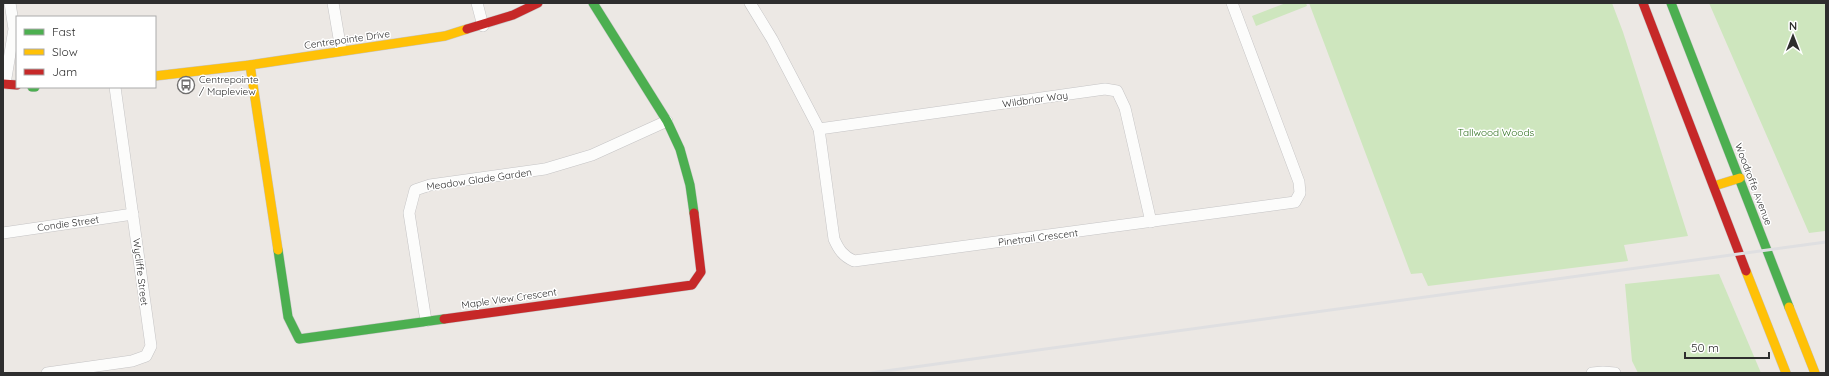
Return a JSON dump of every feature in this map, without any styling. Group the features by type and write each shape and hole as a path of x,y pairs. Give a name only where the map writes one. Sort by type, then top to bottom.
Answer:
{"street":[{"path":"10,3 14,29 4,84 16,85"},
{"path":"333,3 341,50"},
{"path":"477,3 483,26"},
{"name":"Centrepointe Drive","path":"156,76 250,65 341,50 445,36 483,26 513,15 538,3"},
{"name":"Maple View Crescent","path":"250,65 288,317 299,339 692,285 701,272 690,185 680,149 667,121 593,3"},
{"name":"Pinetrail Crescent","path":"750,3 772,39 819,128 834,239 839,251 846,258 854,261 1295,202 1300,193 1299,182 1232,3"},
{"path":"1643,3 1714,186 1769,320 1786,373"},
{"name":"Woodroffe Avenue","path":"1671,3 1740,178 1788,314 1815,373"},
{"name":"Wycliffe Street","path":"47,373 132,362 146,356 151,346 134,214 115,88"},
{"name":"Wildbriar Way","path":"819,128 1105,89 1117,91 1125,108 1151,222"},
{"name":"Meadow Glade Garden","path":"426,321 410,213 415,190 430,185 546,169 592,155 667,121"},
{"path":"1714,186 1740,178"},
{"name":"Condie Street","path":"3,233 134,214"},
{"path":"1592,373 1615,373"}],"green space":[{"path":"1286,3 1306,3 1307,6 1256,26 1252,16"},
{"name":"Tallwood Woods","path":"1309,3 1612,3 1623,32 1688,236 1624,245 1628,261 1428,286 1422,273 1411,274"},
{"path":"1709,3 1826,3 1826,234 1825,231 1809,233"},
{"path":"1719,274 1761,373 1638,373 1632,361 1625,284"}],"railway":[{"path":"871,373 1826,242"}],"traffic: fast":[{"path":"593,3 667,121 680,149 690,185 694,213"},
{"path":"1671,3 1789,307"},
{"path":"278,250 288,317 299,339 444,319"}],"traffic: slow":[{"path":"156,76 250,65 445,36 467,29"},
{"path":"250,65 278,250"},
{"path":"1714,186 1740,178"},
{"path":"1746,271 1786,373"},
{"path":"1789,307 1815,373"}],"traffic: jam":[{"path":"467,29 513,15 538,3"},
{"path":"1643,3 1746,271"},
{"path":"3,84 16,85"},
{"path":"444,319 692,285 701,272 694,213"}],"place":[{"name":"Centrepointe / Mapleview","path":"186,85"}]}
